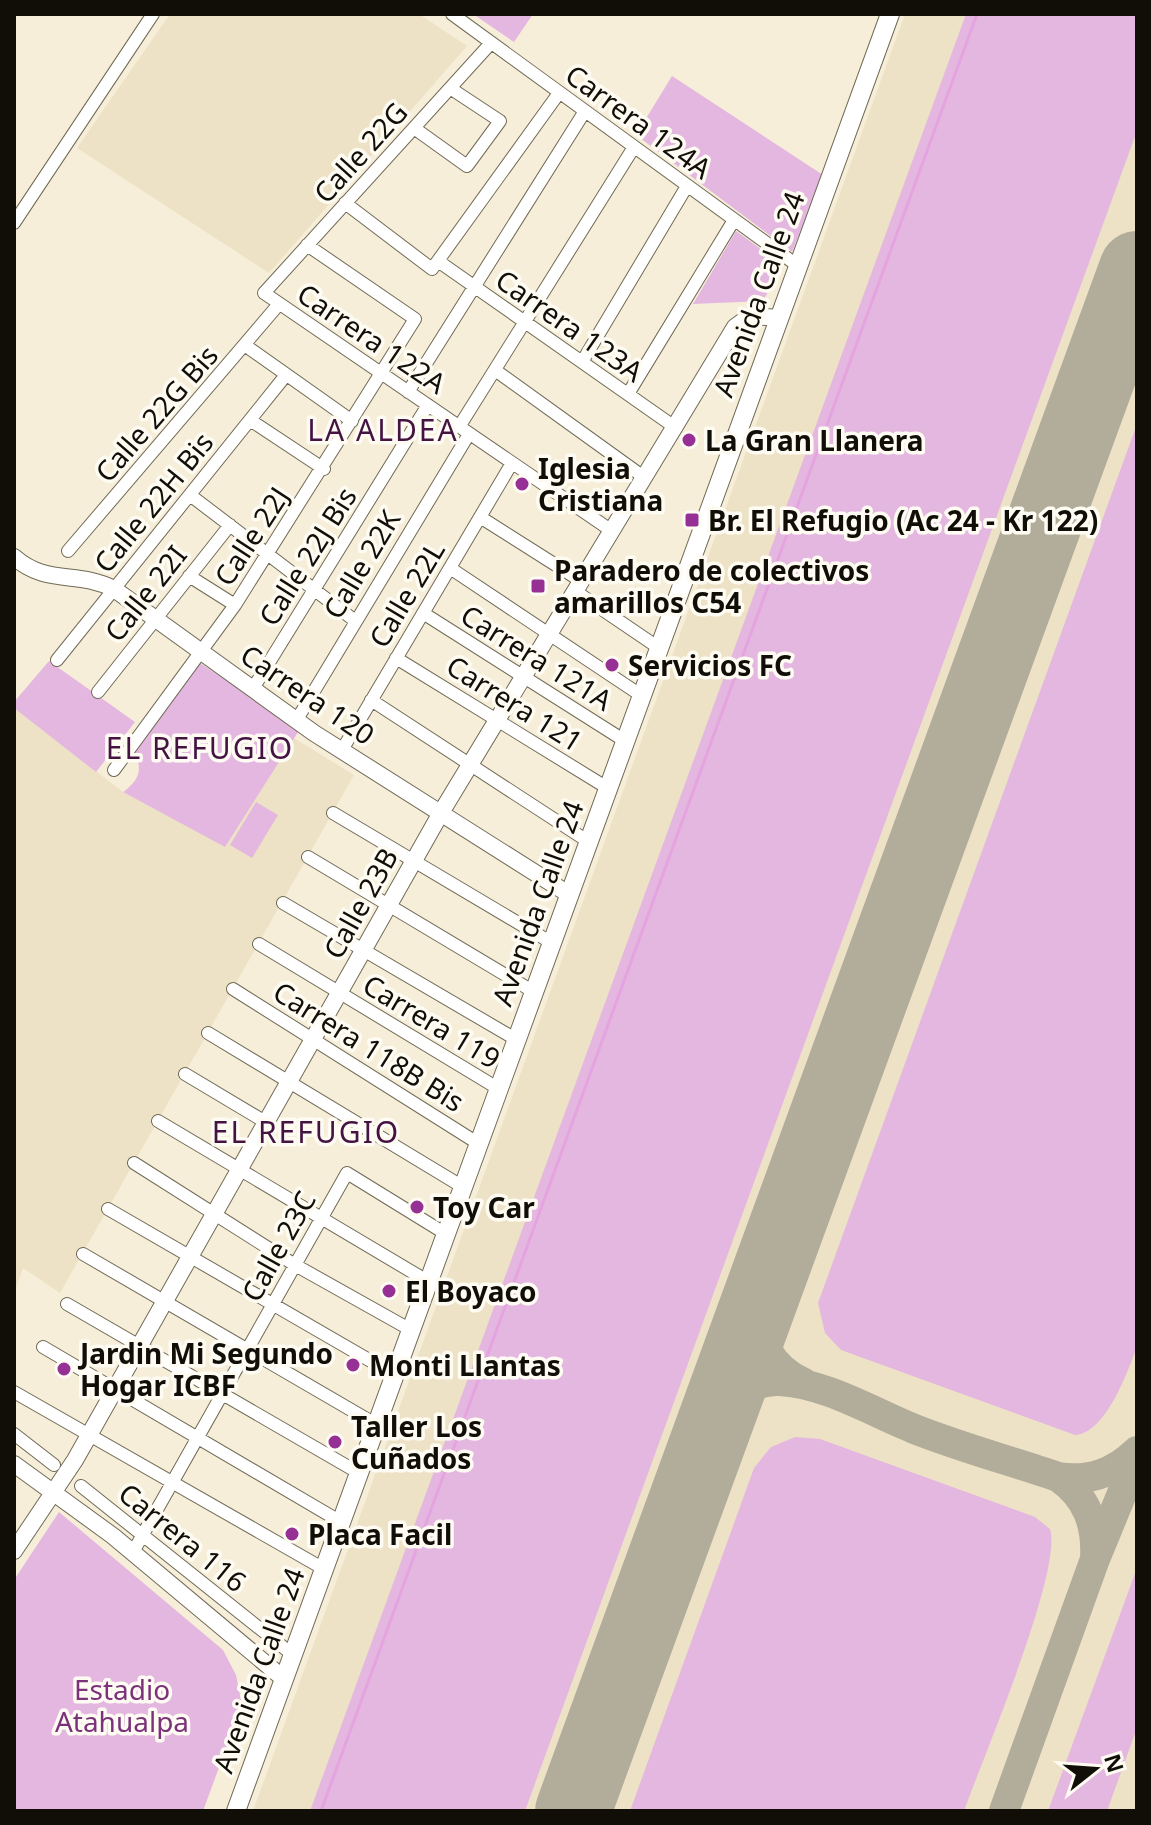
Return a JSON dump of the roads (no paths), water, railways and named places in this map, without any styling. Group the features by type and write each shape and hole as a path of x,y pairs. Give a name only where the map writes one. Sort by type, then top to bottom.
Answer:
{"main road":[{"name":"Avenida Calle 24","path":"236,1811 890,14"}],"street":[{"path":"14,223 153,14"},
{"name":"Carrera 124A","path":"452,14 798,266"},
{"name":"Calle 22G","path":"264,293 491,43"},
{"path":"414,128 467,166 500,121 450,88"},
{"path":"435,265 559,93"},
{"path":"408,392 585,111"},
{"name":"Calle 22K","path":"296,721 464,430 495,370 634,147"},
{"path":"582,362 687,186"},
{"name":"Carrera 123A","path":"345,203 435,265 474,287 676,428"},
{"path":"628,394 734,220"},
{"name":"Calle 22J","path":"114,770 235,605 324,469 415,319 307,245"},
{"name":"Carrera 122A","path":"264,293 612,531"},
{"name":"Calle 22G Bis","path":"68,551 279,304"},
{"name":"Calle 23B","path":"14,1551 89,1435 442,811 739,322 756,315 779,318"},
{"path":"246,346 352,421"},
{"path":"495,370 645,478"},
{"name":"Calle 22H Bis","path":"57,660 286,375"},
{"name":"Calle 22J Bis","path":"252,690 428,405"},
{"path":"250,420 324,469"},
{"name":"Calle 22L","path":"342,750 512,463"},
{"path":"190,495 354,620"},
{"path":"480,517 659,648"},
{"name":"Calle 22I","path":"98,692 230,525"},
{"name":"Carrera 120","path":"14,557 38,574 86,578 114,589 296,721 570,895"},
{"path":"450,568 642,696"},
{"path":"189,576 235,605"},
{"name":"Carrera 121A","path":"423,613 625,741"},
{"name":"Carrera 121","path":"396,658 609,789"},
{"path":"371,700 589,842"},
{"path":"333,813 552,943"},
{"path":"308,857 534,992"},
{"path":"283,903 517,1040"},
{"name":"Carrera 119","path":"259,944 499,1089"},
{"name":"Carrera 118B Bis","path":"233,989 479,1144"},
{"path":"208,1033 463,1187"},
{"path":"185,1074 267,1123"},
{"path":"158,1121 429,1282"},
{"path":"134,1163 295,1265 411,1330"},
{"name":"Calle 23C","path":"133,1552 347,1173 446,1234"},
{"path":"108,1209 190,1260 395,1375"},
{"path":"83,1254 377,1425"},
{"path":"67,1304 359,1473"},
{"path":"43,1347 341,1522"},
{"path":"14,1392 324,1569"},
{"path":"14,1434 54,1465"},
{"path":"14,1464 133,1552 284,1679"},
{"name":"Carrera 116","path":"81,1486 293,1655"}],"waterway":[{"path":"321,1811 977,14"}],"place":[{"name":"La Gran Llanera","path":"689,440"},
{"name":"Iglesia Cristiana","path":"522,484"},
{"name":"Br. El Refugio (Ac 24 - Kr 122)","path":"692,520"},
{"name":"Paradero de colectivos amarillos C54","path":"538,586"},
{"name":"Servicios FC","path":"612,665"},
{"name":"Toy Car","path":"417,1207"},
{"name":"El Boyaco","path":"389,1291"},
{"name":"Monti Llantas","path":"353,1365"},
{"name":"Jardin Mi Segundo Hogar ICBF","path":"64,1369"},
{"name":"Taller Los Cuñados","path":"335,1442"},
{"name":"Placa Facil","path":"292,1534"}],"district":[{"name":"LA ALDEA","path":"383,429"},
{"name":"EL REFUGIO","path":"200,747"},
{"name":"EL REFUGIO","path":"306,1131"}],"park label":[{"name":"Estadio Atahualpa","path":"122,1705"}]}
